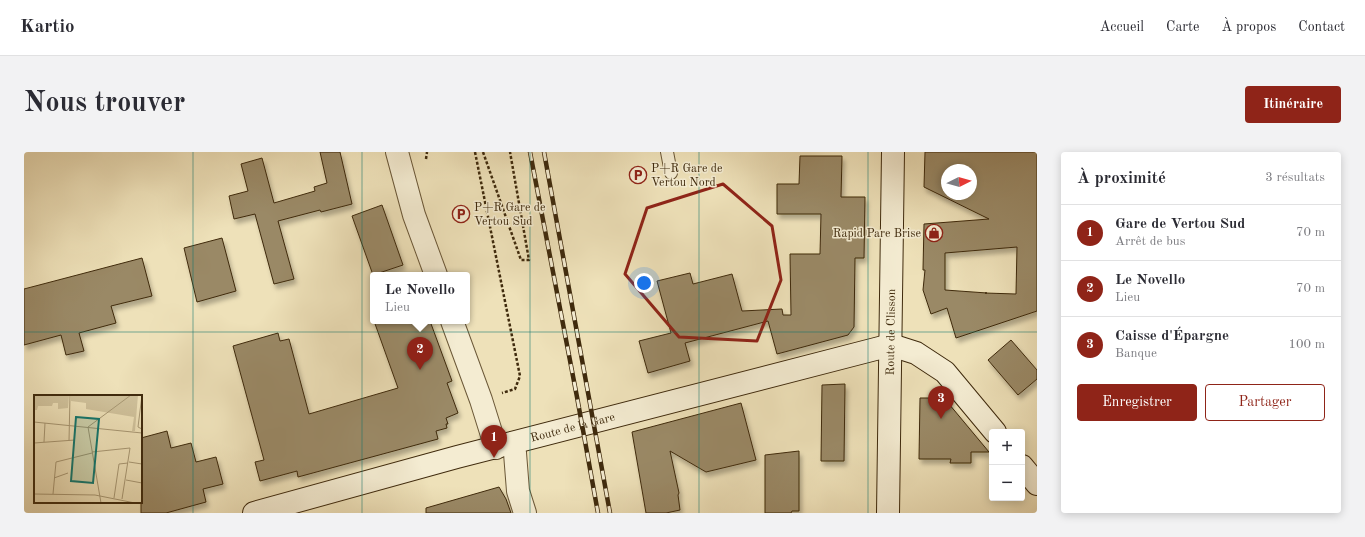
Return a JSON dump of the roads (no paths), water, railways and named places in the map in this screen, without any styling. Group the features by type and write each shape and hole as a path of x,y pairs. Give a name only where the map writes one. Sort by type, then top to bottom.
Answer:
{"main road":[{"path":"397,152 414,215 435,272"},
{"name":"Route de Clisson","path":"888,513 893,152"},
{"path":"453,324 481,400 504,445 515,453 518,491 525,513"},
{"path":"891,345 916,353 945,372 992,429"},
{"name":"Route de la Gare","path":"254,513 457,457 891,345"},
{"path":"1025,470 1037,484"}],"lane":[{"path":"667,152 672,173"}],"railway":[{"path":"530,152 598,513"},
{"path":"544,152 610,513"}],"place":[{"name":"P+R Gare de Vertou Nord","path":"638,175"},
{"name":"P+R Gare de Vertou Sud","path":"461,214"},
{"name":"Rapid Pare Brise","path":"934,233"},
{"name":"Le Novello","path":"420,370"},
{"name":"Caisse d'Épargne","path":"941,419"},
{"name":"Gare de Vertou Sud","path":"494,458"}]}
